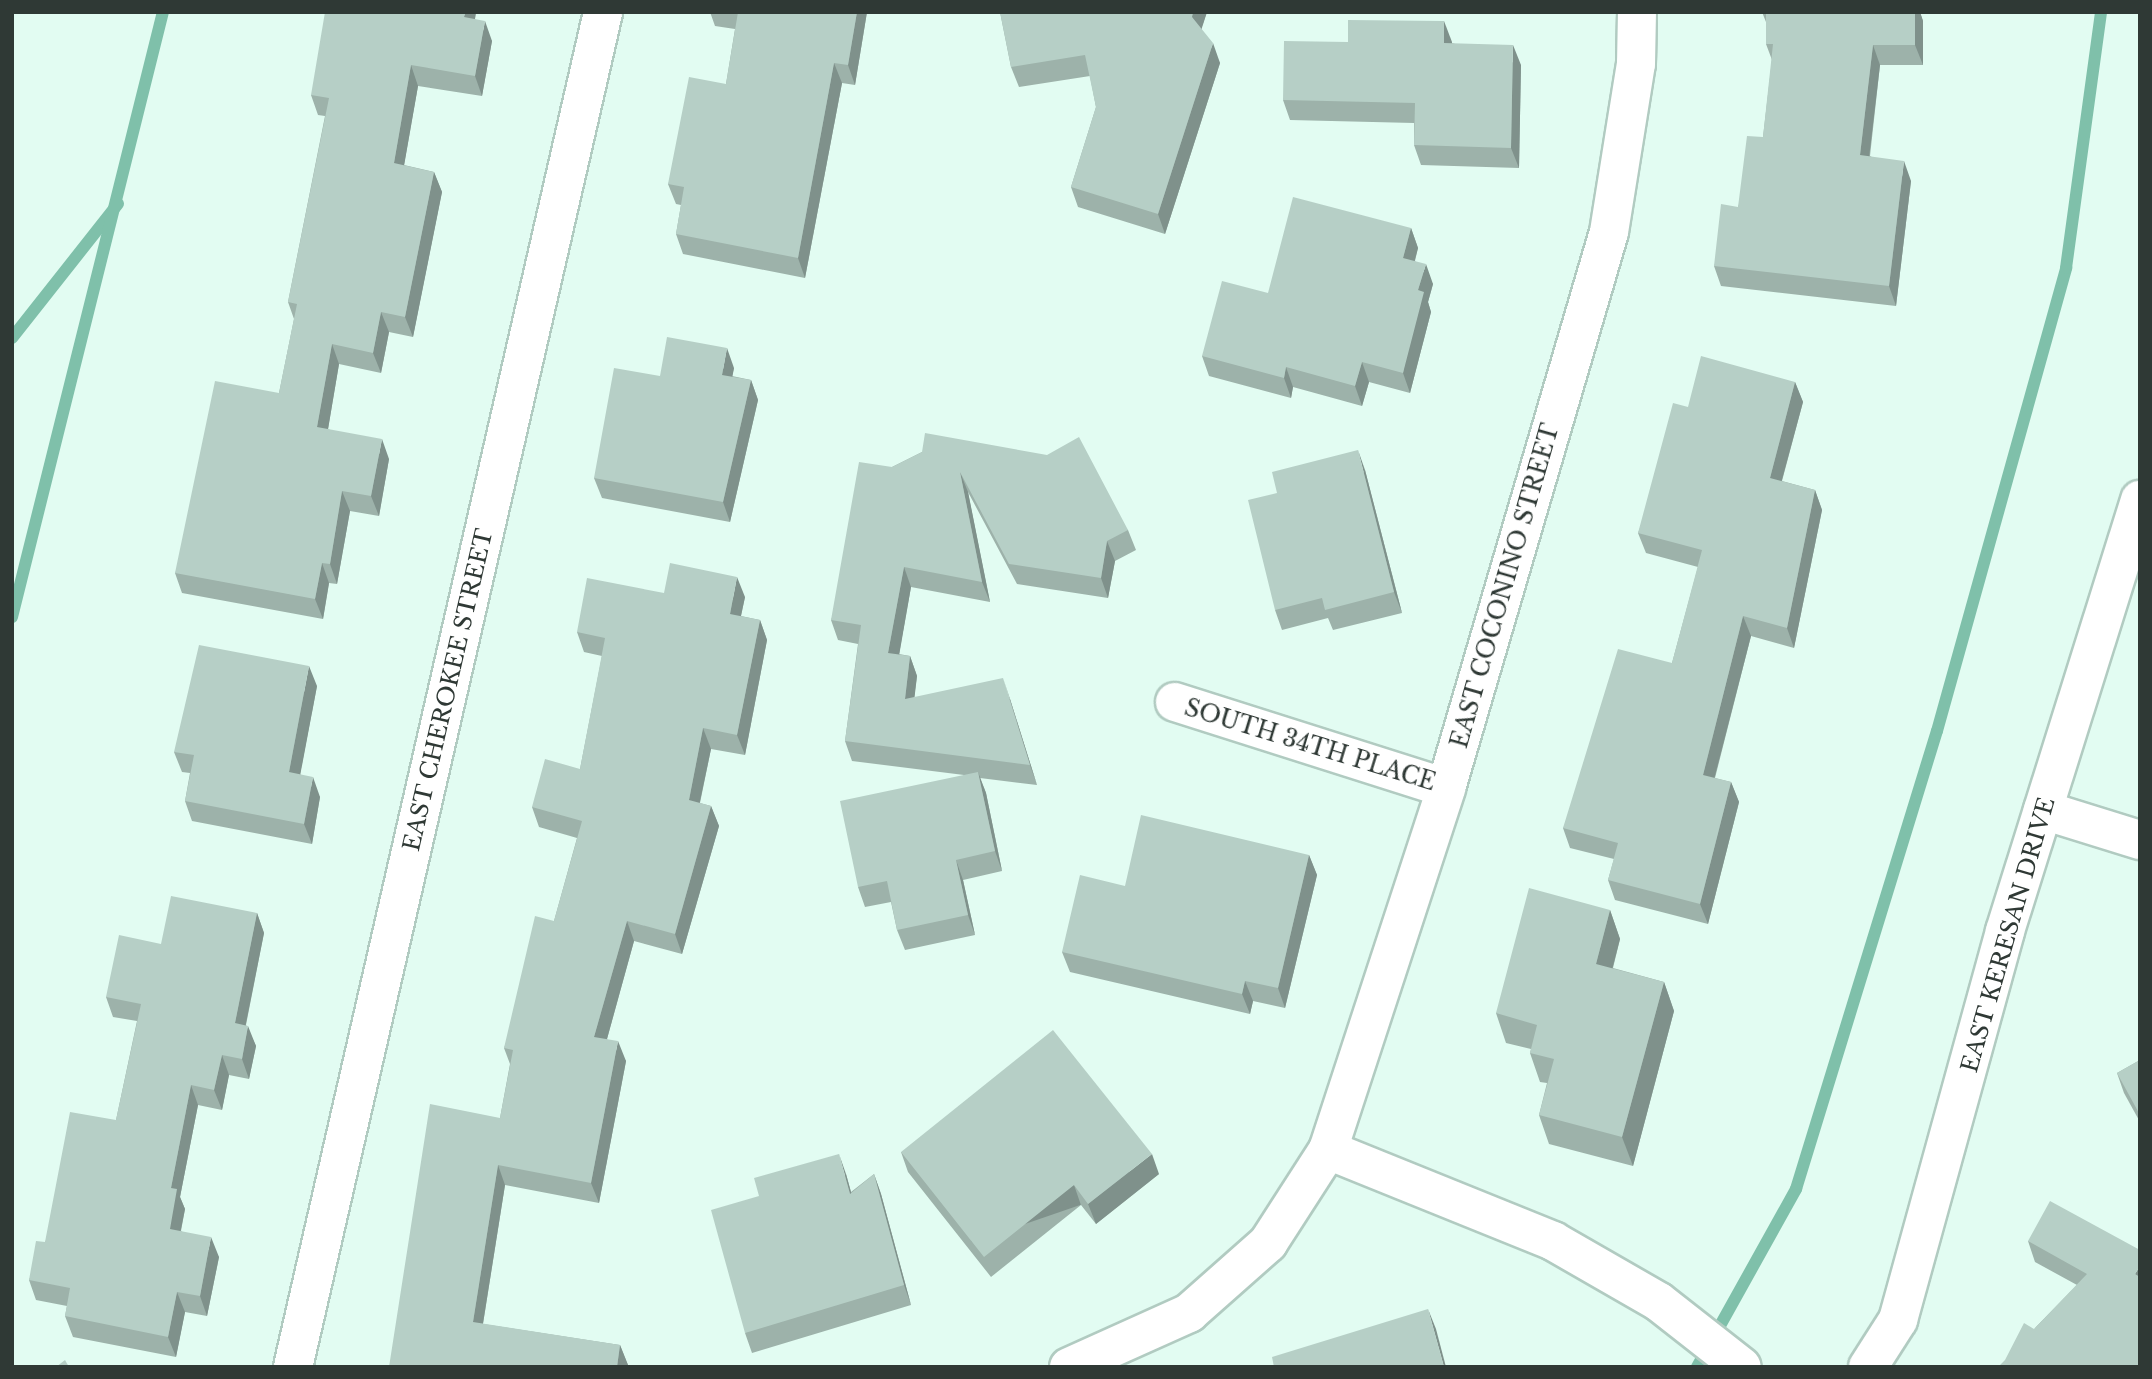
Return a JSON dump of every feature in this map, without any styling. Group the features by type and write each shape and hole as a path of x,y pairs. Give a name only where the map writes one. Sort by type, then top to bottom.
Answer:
{"street":[{"name":"EAST CHEROKEE STREET","path":"293,1367 603,12"},
{"name":"EAST COCONINO STREET","path":"1069,1367 1189,1313 1268,1243 1328,1150 1446,788 1609,232 1636,64 1637,12"},
{"name":"EAST KERESAN DRIVE","path":"1868,1367 1898,1320 2043,810 2140,500"},
{"name":"SOUTH 34TH PLACE","path":"1175,702 1446,788"},
{"path":"2043,810 2140,840"},
{"path":"1328,1150 1553,1241 1659,1302 1742,1367"}],"building":[{"path":"325,12 465,12 464,17 485,21 475,76 411,65 394,163 434,172 405,317 381,312 373,353 332,344 317,427 382,439 371,496 342,491 330,564 322,563 315,599 175,573 215,381 279,393 297,304 288,302 329,98 311,95"},
{"path":"738,12 857,12 848,65 834,63 798,258 676,234 684,187 668,184 689,77 726,84"},
{"path":"1000,12 1193,12 1192,17 1213,43 1158,214 1071,187 1096,107 1085,55 1011,67"},
{"path":"1766,12 1915,12 1915,45 1873,45 1860,155 1904,161 1889,286 1714,266 1721,204 1738,207 1747,136 1763,137 1773,44 1766,44"},
{"path":"1348,20 1444,21 1444,43 1513,45 1511,148 1414,145 1415,103 1283,100 1284,41 1348,42"},
{"path":"1293,197 1411,228 1403,258 1426,264 1418,290 1424,292 1403,373 1362,362 1355,386 1286,367 1284,378 1202,356 1222,281 1268,293"},
{"path":"667,337 727,348 722,375 751,380 723,502 594,478 614,368 660,376"},
{"path":"1701,356 1795,382 1770,478 1815,490 1787,628 1743,616 1703,775 1731,782 1700,904 1608,880 1618,843 1563,828 1618,649 1672,663 1702,550 1638,533 1673,403 1688,407"},
{"path":"925,433 1047,455 1079,437 1128,530 1107,541 1101,578 1009,564 960,472 982,582 904,567 888,653 910,656 905,699 1003,678 1030,765 845,741 861,625 831,620 859,462 892,467 922,452"},
{"path":"1358,450 1394,592 1325,610 1322,598 1275,610 1248,500 1277,493 1272,472"},
{"path":"670,563 737,577 730,614 760,620 737,735 703,728 689,800 711,806 675,934 627,921 594,1037 618,1041 591,1183 498,1165 473,1322 620,1345 617,1367 389,1367 430,1104 500,1118 513,1050 504,1048 535,916 554,921 582,821 532,807 545,759 580,769 605,638 577,632 587,578 664,593"},
{"path":"199,645 309,666 289,772 313,777 304,824 185,801 194,755 174,752"},
{"path":"978,772 995,851 956,860 968,915 897,930 887,881 858,887 840,801"},
{"path":"1141,815 1309,855 1278,988 1245,981 1242,994 1062,952 1080,875 1125,886"},
{"path":"1529,888 1610,910 1596,964 1664,982 1622,1137 1539,1115 1554,1059 1530,1053 1537,1025 1496,1013"},
{"path":"171,896 257,913 235,1023 248,1026 242,1059 222,1055 214,1090 191,1085 171,1188 177,1189 170,1229 211,1237 200,1296 177,1292 168,1337 65,1316 70,1288 29,1280 36,1241 45,1242 70,1112 116,1120 141,1004 106,997 119,935 161,944"},
{"path":"1053,1030 1152,1154 1088,1204 1074,1185 984,1257 901,1152"},
{"path":"2140,1060 2140,1115 2117,1073"},
{"path":"839,1154 850,1194 874,1174 904,1285 745,1333 711,1210 759,1196 754,1178"},
{"path":"2050,1201 2140,1250 2140,1266 2135,1274 2140,1277 2140,1367 1998,1367 2005,1360 2024,1323 2034,1329 2087,1274 2028,1241"},
{"path":"1428,1309 1444,1367 1274,1367 1272,1357"},
{"path":"65,1360 69,1367 56,1367"}],"waterway":[{"path":"12,617 163,12"},
{"path":"1697,1367 1796,1189 1937,731 2066,268 2101,12"},
{"path":"12,338 118,204"}]}
